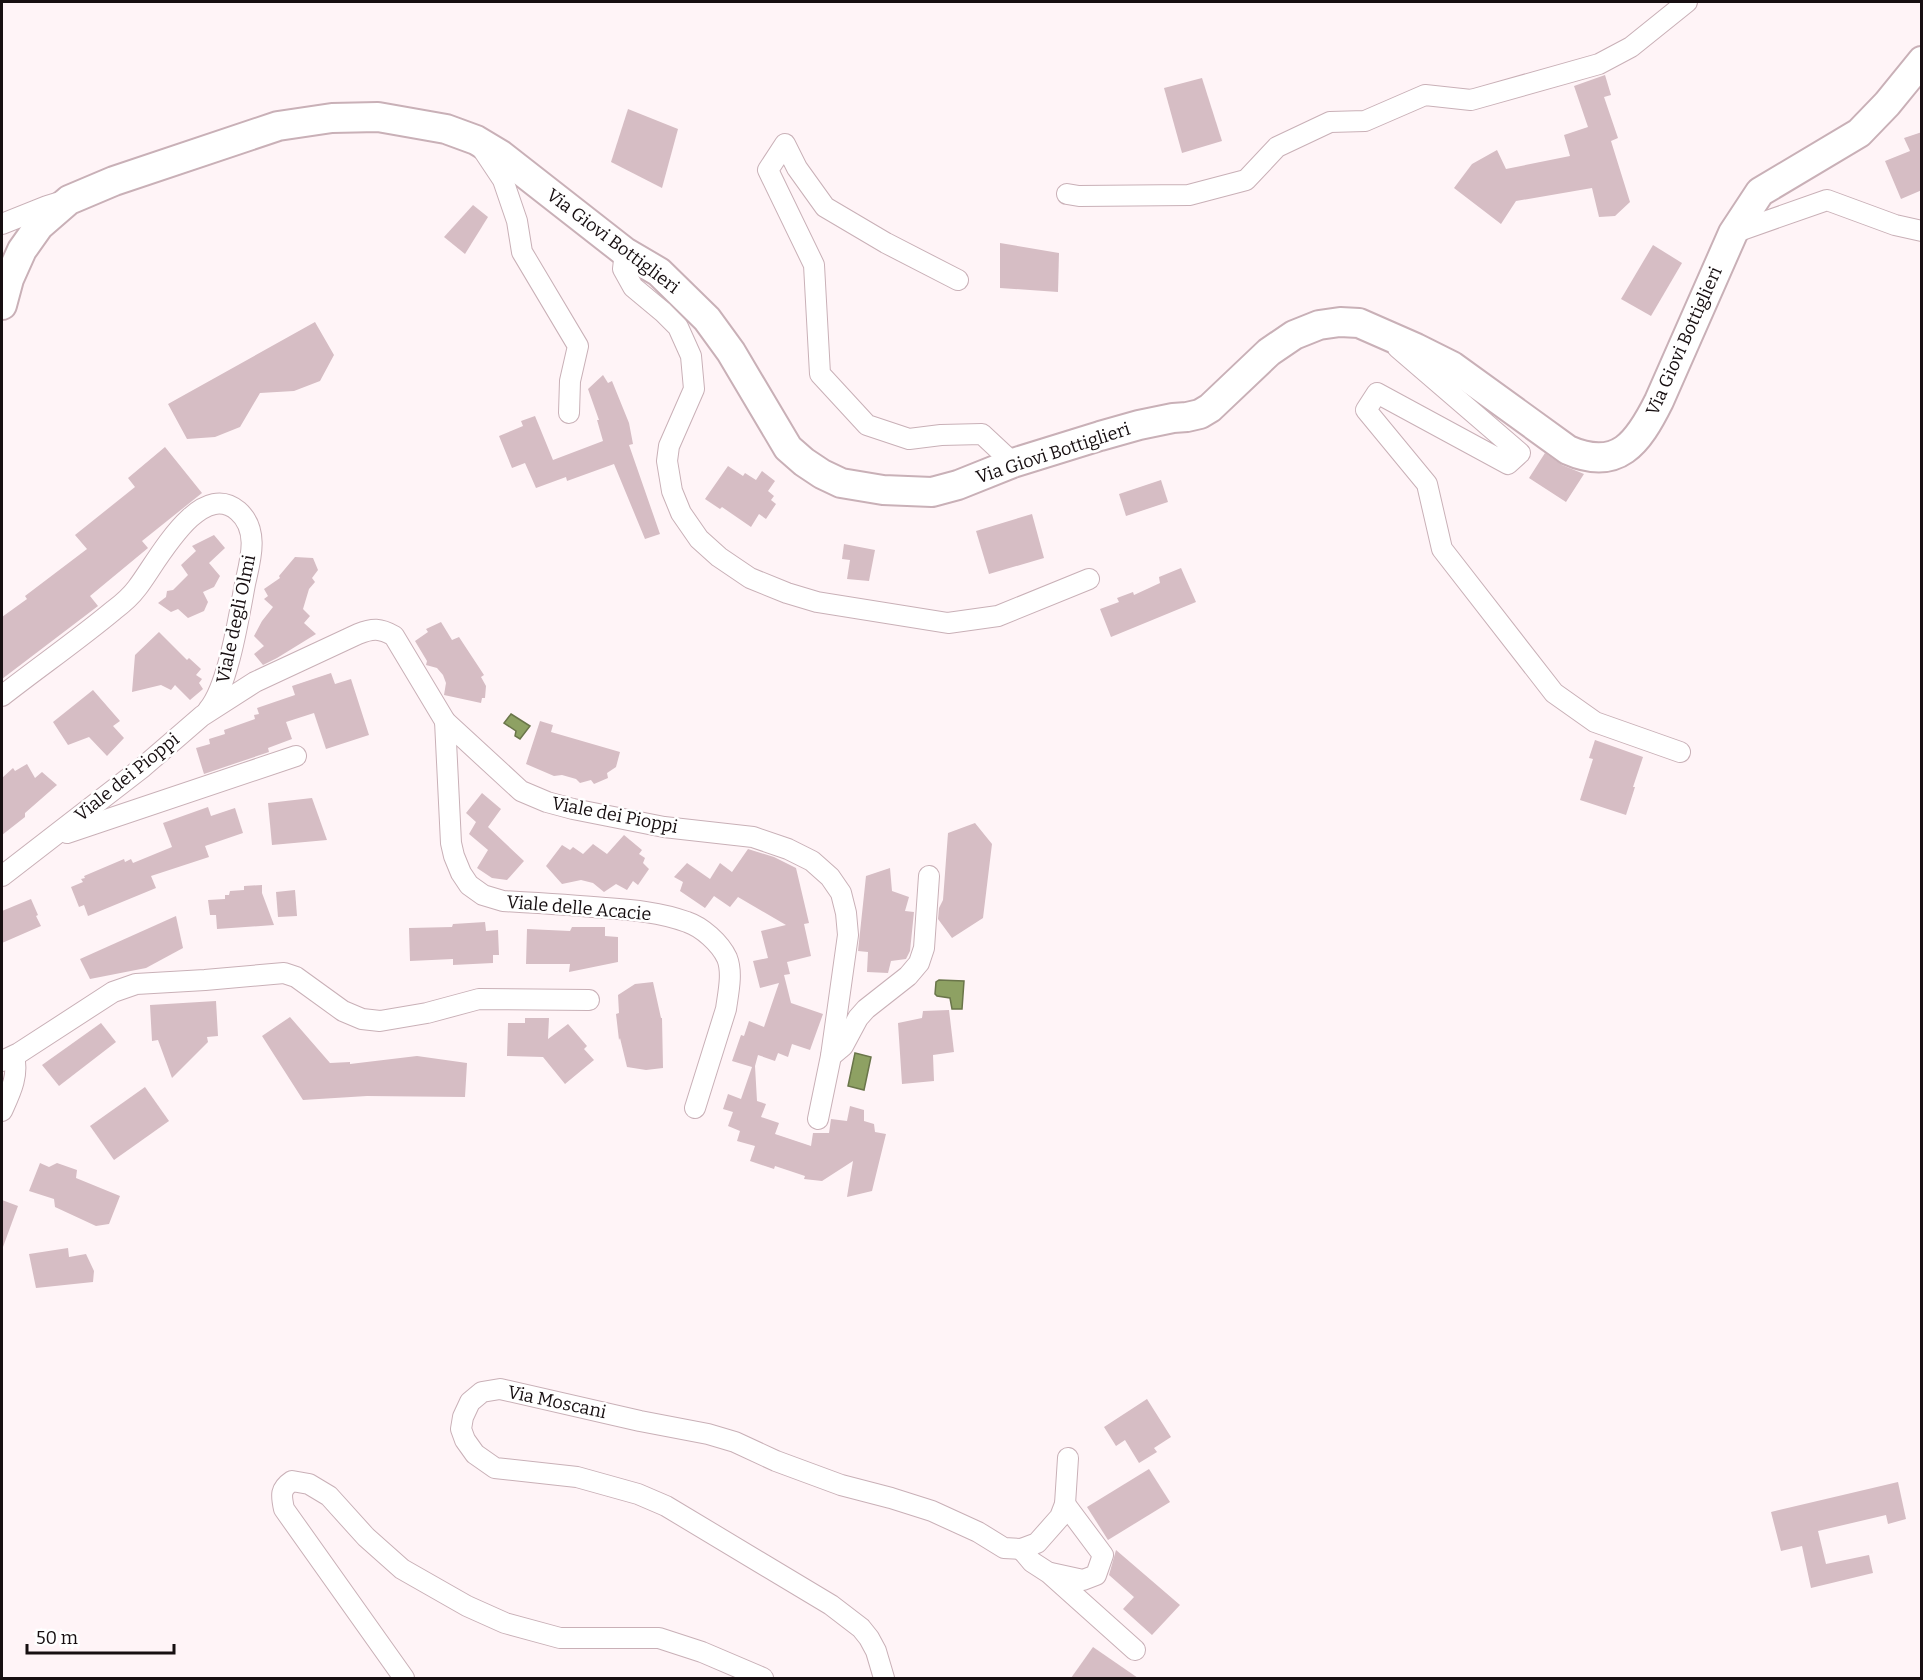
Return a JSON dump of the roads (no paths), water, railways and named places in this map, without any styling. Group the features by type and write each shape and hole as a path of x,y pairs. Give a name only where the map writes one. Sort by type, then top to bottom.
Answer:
{"street":[{"path":"1067,194 1079,196 1189,195 1246,180 1277,147 1330,122 1365,121 1425,95 1471,100 1599,64 1631,47 1687,2"},
{"name":"Via Giovi Bottiglieri","path":"2,305 9,279 22,250 39,226 69,200 114,181 278,126 332,118 378,117 446,129 476,140 501,155 625,252 659,272 707,319 731,352 788,448 822,474 841,483 862,487 932,492 958,485 1013,463 1140,424 1200,414 1269,352 1294,334 1319,325 1340,321 1359,324 1377,331 1452,366 1568,450 1583,457 1606,458 1626,447 1648,423 1732,233 1760,192 1859,133 1887,104 1922,61"},
{"path":"476,140 503,180 517,221 522,252 578,346 570,381 569,413"},
{"path":"958,280 886,243 825,207 797,168 785,144 768,170 814,265 820,374 867,425 909,439 941,435 982,434 1013,463"},
{"path":"2,224 69,200"},
{"path":"1732,233 1827,200 1895,225 1922,231"},
{"path":"625,252 623,269 633,287 678,327 691,356 694,389 669,446 667,461 672,491 681,513 699,539 719,558 750,578 817,602 948,623 998,615 1089,579"},
{"path":"1377,331 1520,453 1508,464 1377,393 1366,410 1427,483 1442,549 1554,693 1594,722 1680,752"},
{"name":"Viale degli Olmi","path":"2,696 115,610 135,590 178,529 190,517 212,505 226,505 237,510 251,530 250,560 221,688 214,703 202,716"},
{"name":"Viale dei Pioppi","path":"2,876 143,767 202,716 255,682 358,634 370,629 382,629 394,636 445,722 521,790 547,802 664,827 753,837 788,849 812,861 830,877 842,893 848,935 831,1056 818,1119"},
{"name":"Viale delle Acacie","path":"445,722 451,843 461,873 469,885 483,896 503,901 643,911 671,917 688,922 702,930 722,950 728,960 729,971 726,1009 694,1108"},
{"path":"53,837 296,756"},
{"name":"Viale dei Pioppi","path":"831,1056 843,1046 858,1018 866,1009 908,976 919,963 924,948 929,876"},
{"path":"2,1111 15,1076 16,1064 8,1058 113,992 136,984 284,973 296,977 343,1011 362,1019 380,1021 427,1013 479,999 589,1000"},
{"name":"Via Moscani","path":"884,1678 881,1664 869,1638 861,1628 831,1605 666,1506 638,1494 577,1477 495,1468 475,1454 465,1440 461,1429 463,1417 470,1402 482,1392 500,1389 708,1434 735,1442 776,1461 842,1485 932,1510 978,1532 1004,1548 1021,1549"},
{"path":"1068,1458 1065,1504 1060,1517 1038,1543 1021,1549 1032,1562 1049,1573 1135,1650"},
{"path":"404,1678 284,1509 281,1497 284,1486 292,1481 309,1484 329,1496 372,1542 402,1569 466,1606 506,1623 560,1638 659,1638 702,1652 763,1678"},
{"path":"1049,1573 1083,1580 1096,1575 1103,1555 1065,1504"}]}
